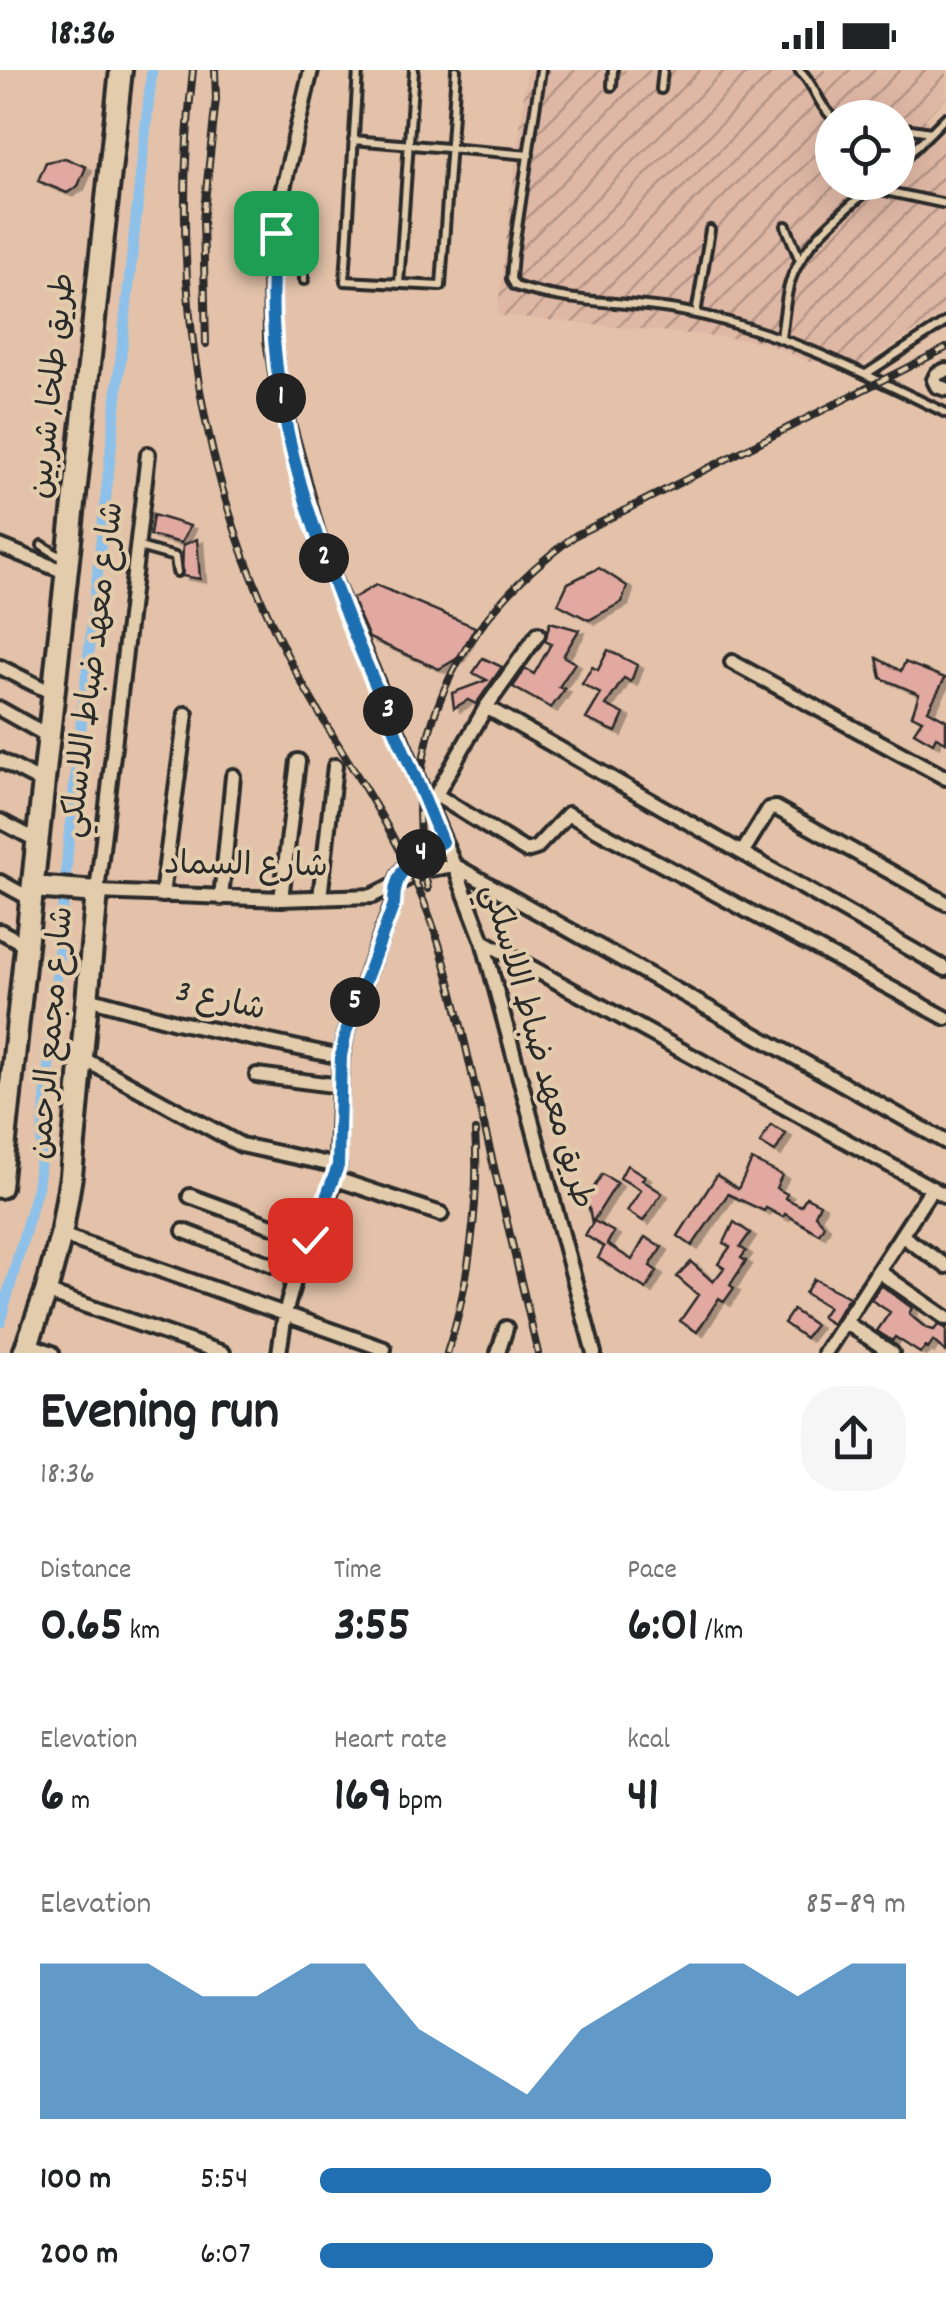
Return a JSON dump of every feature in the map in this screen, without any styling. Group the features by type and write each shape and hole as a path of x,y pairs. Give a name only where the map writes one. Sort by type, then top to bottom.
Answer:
{"main road":[{"name":"طريق طلخا, شربين","path":"0,1186 8,1041 38,891 38,841 52,693 121,70"},
{"path":"38,891 91,892"},
{"name":"شارع مجمع الرحمن","path":"25,1348 62,1235 88,998 91,892"}],"street":[{"name":"طريق معهد ضباط اللاسلكي","path":"311,70 271,274 272,339 281,401 302,485 342,606 433,801 437,845 452,865 483,942 594,1353"},
{"path":"946,370 934,380 946,389"},
{"name":"شارع معهد ضباط اللاسلكي","path":"91,892 148,454"},
{"path":"0,546 65,567"},
{"path":"538,634 486,707 433,801 526,852 536,848 568,814 946,1018"},
{"path":"732,662 946,778"},
{"path":"0,666 52,693"},
{"path":"486,707 946,969"},
{"path":"0,709 48,736"},
{"path":"162,895 186,714"},
{"path":"0,760 44,783"},
{"path":"281,899 298,761"},
{"path":"320,898 335,766"},
{"path":"221,898 232,776"},
{"path":"742,853 761,817 769,808 776,808 946,902"},
{"path":"0,821 38,841"},
{"path":"279,1353 296,1274 337,1172 341,1056 359,990 394,904 394,886 406,865 437,845"},
{"path":"452,865 946,1142"},
{"name":"شارع السماد","path":"91,892 281,899 372,896 428,869 452,865"},
{"path":"0,882 38,891"},
{"path":"0,932 26,945"},
{"path":"483,942 946,1196"},
{"name":"شارع 3","path":"88,998 230,1035 341,1056"},
{"path":"82,1058 241,1145 337,1172 441,1214"},
{"path":"257,1075 340,1086"},
{"path":"826,1353 932,1188"},
{"path":"190,1196 310,1240"},
{"path":"184,1231 296,1274"},
{"path":"62,1235 384,1348"},
{"path":"902,1236 946,1266"},
{"path":"878,1271 946,1318"},
{"path":"46,1292 223,1353"},
{"path":"845,1322 892,1353"},
{"path":"498,1353 506,1328"},
{"path":"25,1348 52,1353"}],"lane":[{"path":"358,70 345,281 441,286 456,70"},
{"path":"399,284 414,70"},
{"path":"541,70 513,254 515,286 572,298 696,314 781,337 946,413"},
{"path":"612,86 613,70"},
{"path":"661,90 663,70"},
{"path":"799,70 820,100"},
{"path":"915,148 946,118"},
{"path":"915,130 932,132"},
{"path":"353,140 529,155"},
{"path":"915,196 946,204"},
{"path":"781,337 789,285 800,260 858,200"},
{"path":"786,226 800,260"},
{"path":"696,314 710,230"},
{"path":"276,233 304,238 304,280"},
{"path":"866,374 946,322"},
{"path":"42,544 65,567"},
{"path":"138,546 175,557 176,572"}],"shaded area":[{"path":"527,70 946,70 946,98 925,119 946,139 946,311 865,363 810,362 761,341 497,315"}],"building":[{"path":"65,158 86,167 78,186 67,193 38,181 46,162"},
{"path":"153,515 190,526 181,543 150,535"},
{"path":"197,539 200,579 182,576 183,545"},
{"path":"599,568 627,586 622,602 589,620 558,604 568,583"},
{"path":"376,585 475,627 458,658 439,669 369,638 352,599"},
{"path":"550,622 579,630 563,656 575,663 559,687 565,689 551,708 513,687 525,669 534,674 551,644 545,641"},
{"path":"608,650 637,665 631,682 624,678 606,705 624,714 616,732 586,719 601,694 582,684 592,667 598,670"},
{"path":"483,658 502,667 476,704 468,700 454,708 452,693 487,680 473,673"},
{"path":"877,658 901,671 905,662 945,678 928,710 946,720 946,742 936,737 933,743 914,732 922,720 912,715 919,694 881,678"},
{"path":"771,1125 786,1134 775,1152 760,1143"},
{"path":"752,1160 782,1175 776,1188 787,1194 785,1198 801,1206 806,1197 820,1204 815,1215 824,1225 819,1234 785,1214 783,1217 766,1208 764,1211 728,1194 692,1246 678,1236 717,1175 738,1189"},
{"path":"627,1165 662,1193 643,1221 627,1211 641,1190 620,1178"},
{"path":"602,1174 617,1183 592,1223 587,1199"},
{"path":"594,1221 614,1232 607,1244 632,1260 645,1237 662,1247 650,1266 657,1271 646,1289 598,1258 604,1247 585,1235"},
{"path":"734,1222 750,1233 740,1247 746,1251 741,1258 746,1261 730,1285 734,1288 724,1302 719,1298 697,1332 680,1321 698,1295 677,1277 691,1262 713,1282 724,1268 718,1264 730,1247 724,1243"},
{"path":"814,1279 849,1297 832,1324 821,1317 828,1307 805,1293"},
{"path":"881,1285 912,1308 909,1314 926,1328 946,1328 946,1352 933,1341 920,1353 877,1331 890,1312 871,1300"},
{"path":"793,1310 815,1325 805,1338 784,1323"}],"waterway":[{"path":"0,1322 38,1185 69,837 152,70"}],"railway":[{"path":"193,70 185,220 188,295 196,368 229,513 286,653 399,848 434,927 457,1007 538,1353"},
{"path":"206,344 203,220 216,99 215,70"},
{"path":"428,889 420,835 420,783 429,735 445,689 468,646 498,606 534,569 576,535 946,348"},
{"path":"447,1353 471,1243 475,1131"}],"route":[{"path":"276,233 271,274 272,339 281,401 302,485 342,606 442,842 406,865 398,876 394,904 351,1013 341,1056 336,1179 310,1240"}]}
